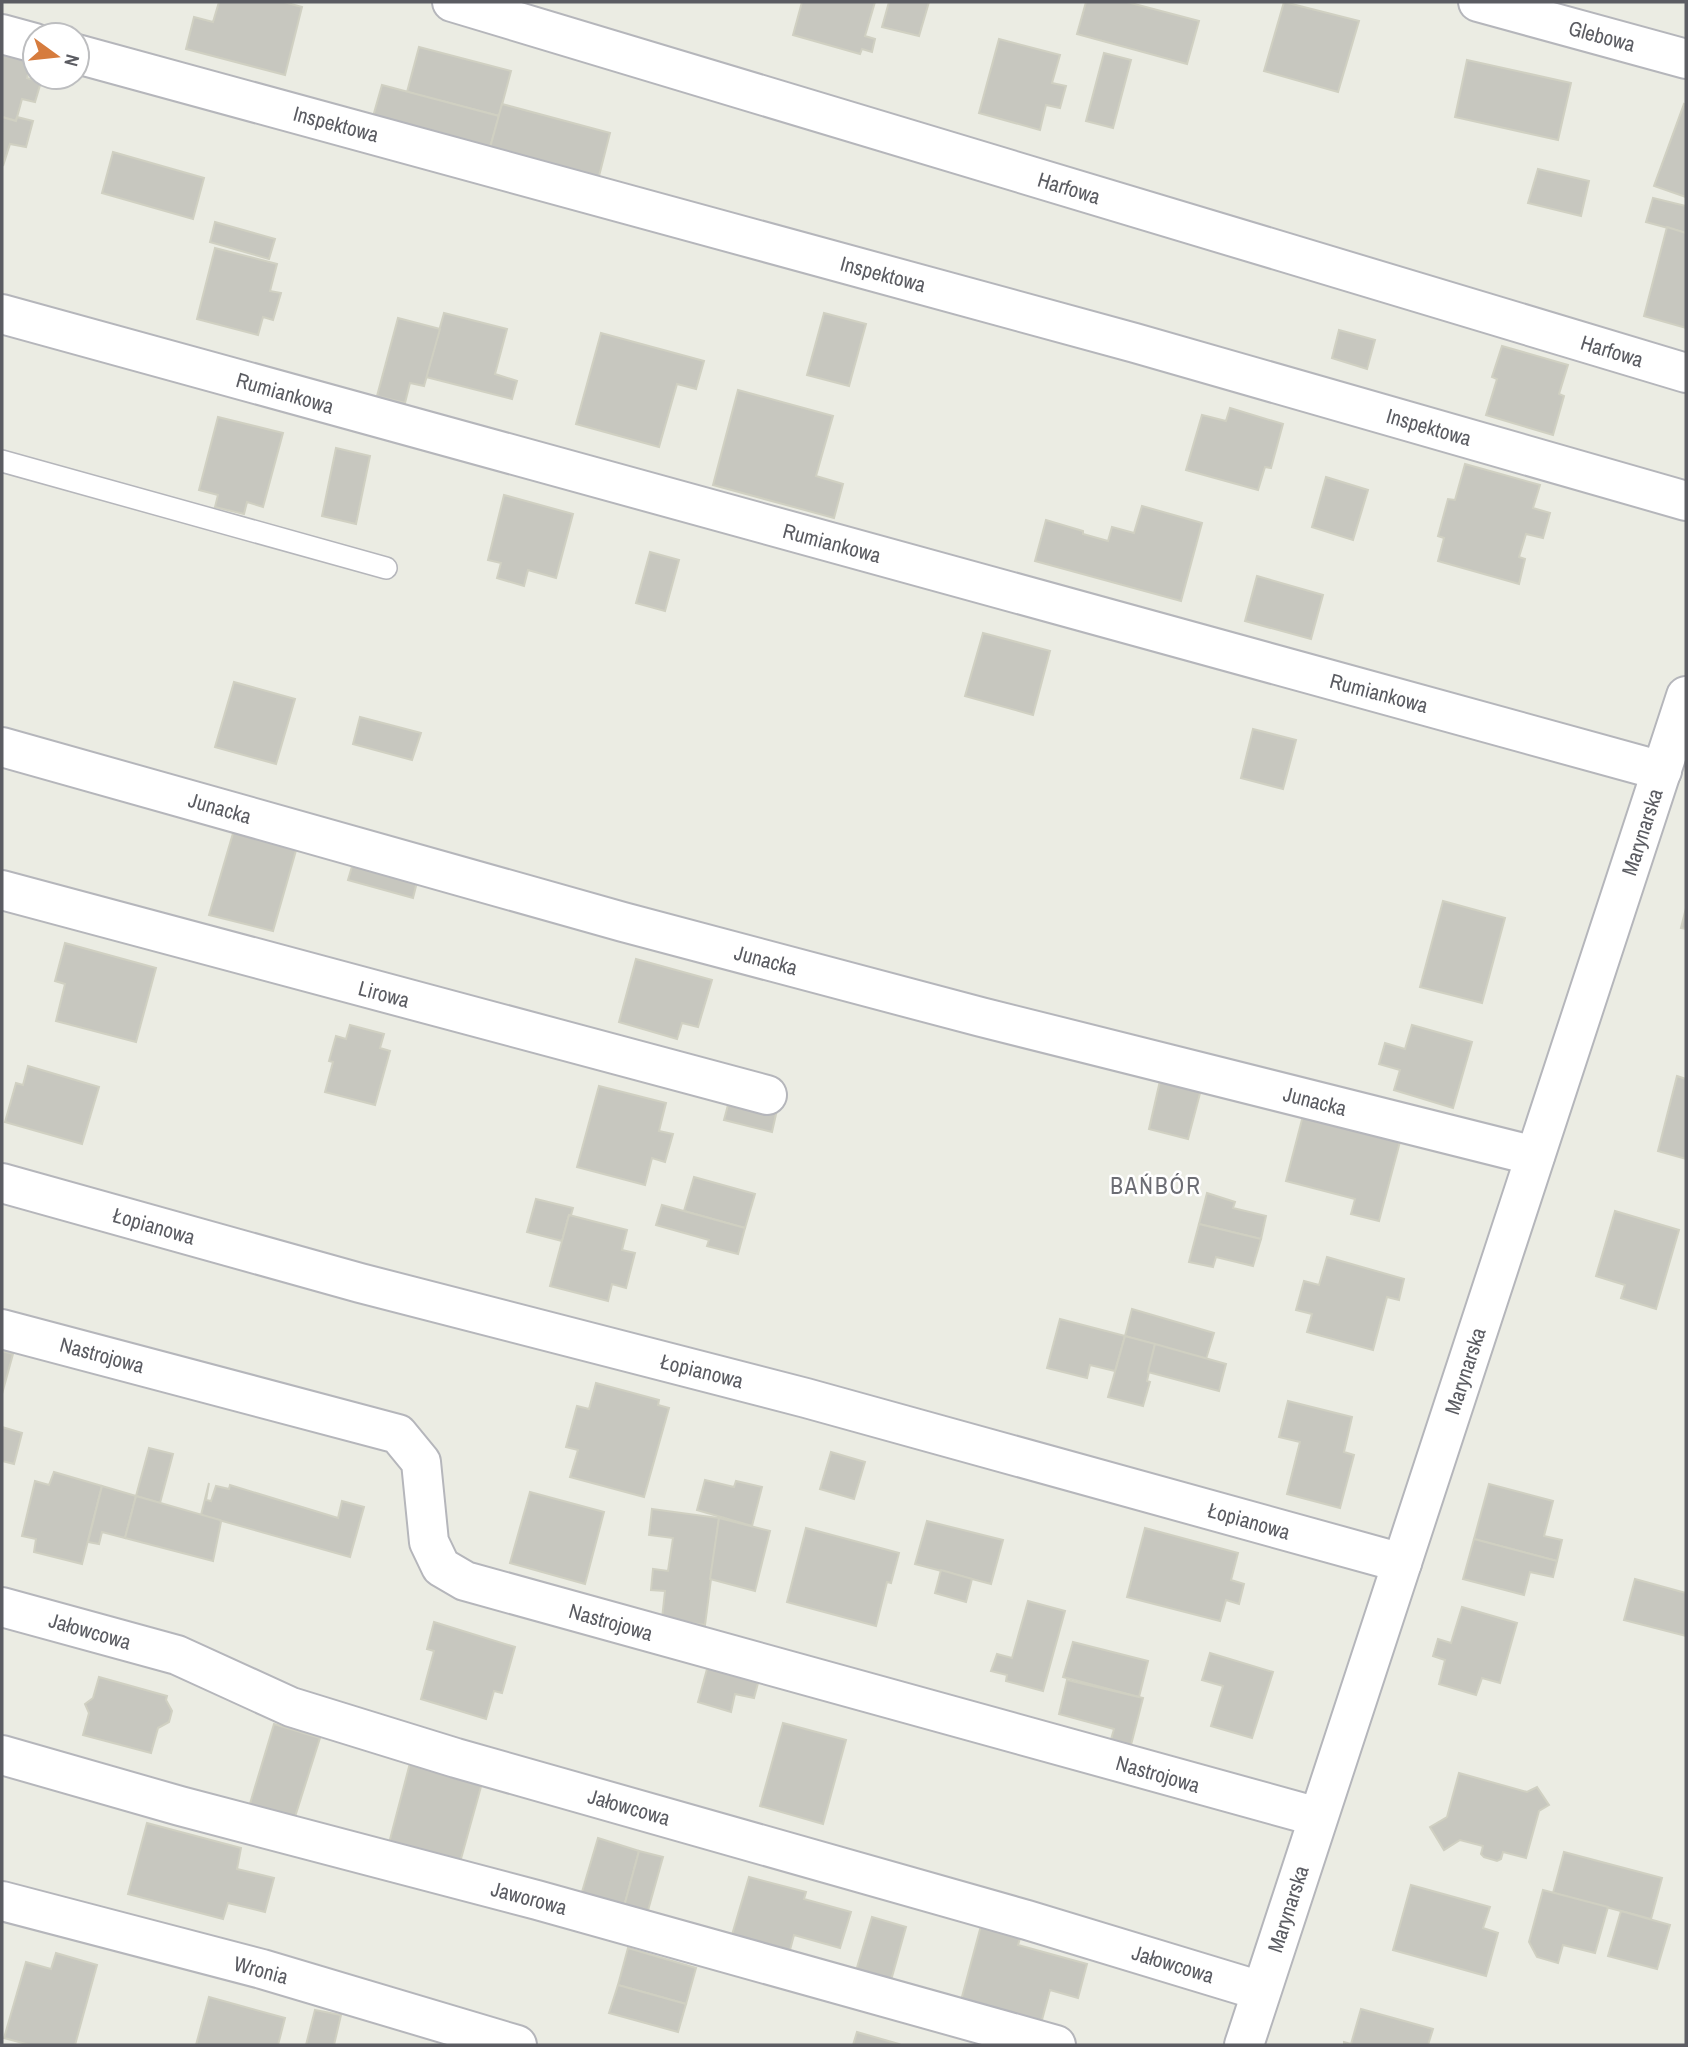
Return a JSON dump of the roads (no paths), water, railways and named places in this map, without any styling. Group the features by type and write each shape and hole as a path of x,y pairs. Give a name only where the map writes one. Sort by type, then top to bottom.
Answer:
{"street":[{"name":"Harfowa","path":"452,2 1686,373"},
{"name":"Glebowa","path":"1478,2 1686,59"},
{"path":"2,34 21,39"},
{"name":"Inspektowa","path":"91,58 1135,343 1686,500"},
{"name":"Rumiankowa","path":"2,314 1662,771"},
{"name":"Marynarska","path":"1244,2045 1686,696"},
{"name":"Junacka","path":"2,747 623,922 981,1017 1535,1156"},
{"name":"Lirowa","path":"2,890 767,1095"},
{"name":"Łopianowa","path":"2,1183 360,1283 806,1398 1402,1563"},
{"name":"Nastrojowa","path":"2,1329 398,1434 421,1462 425,1516 433,1550 441,1567 465,1581 1318,1817"},
{"name":"Jałowcowa","path":"2,1607 177,1655 291,1707 456,1758 1027,1920 1261,1991"},
{"name":"Jaworowa","path":"2,1755 180,1806 537,1900 1056,2045"},
{"name":"Wronia","path":"2,1901 262,1969 517,2045"}],"lane":[{"path":"2,461 386,568"}],"district":[{"name":"BAŃBÓR","path":"1156,1185"}]}
